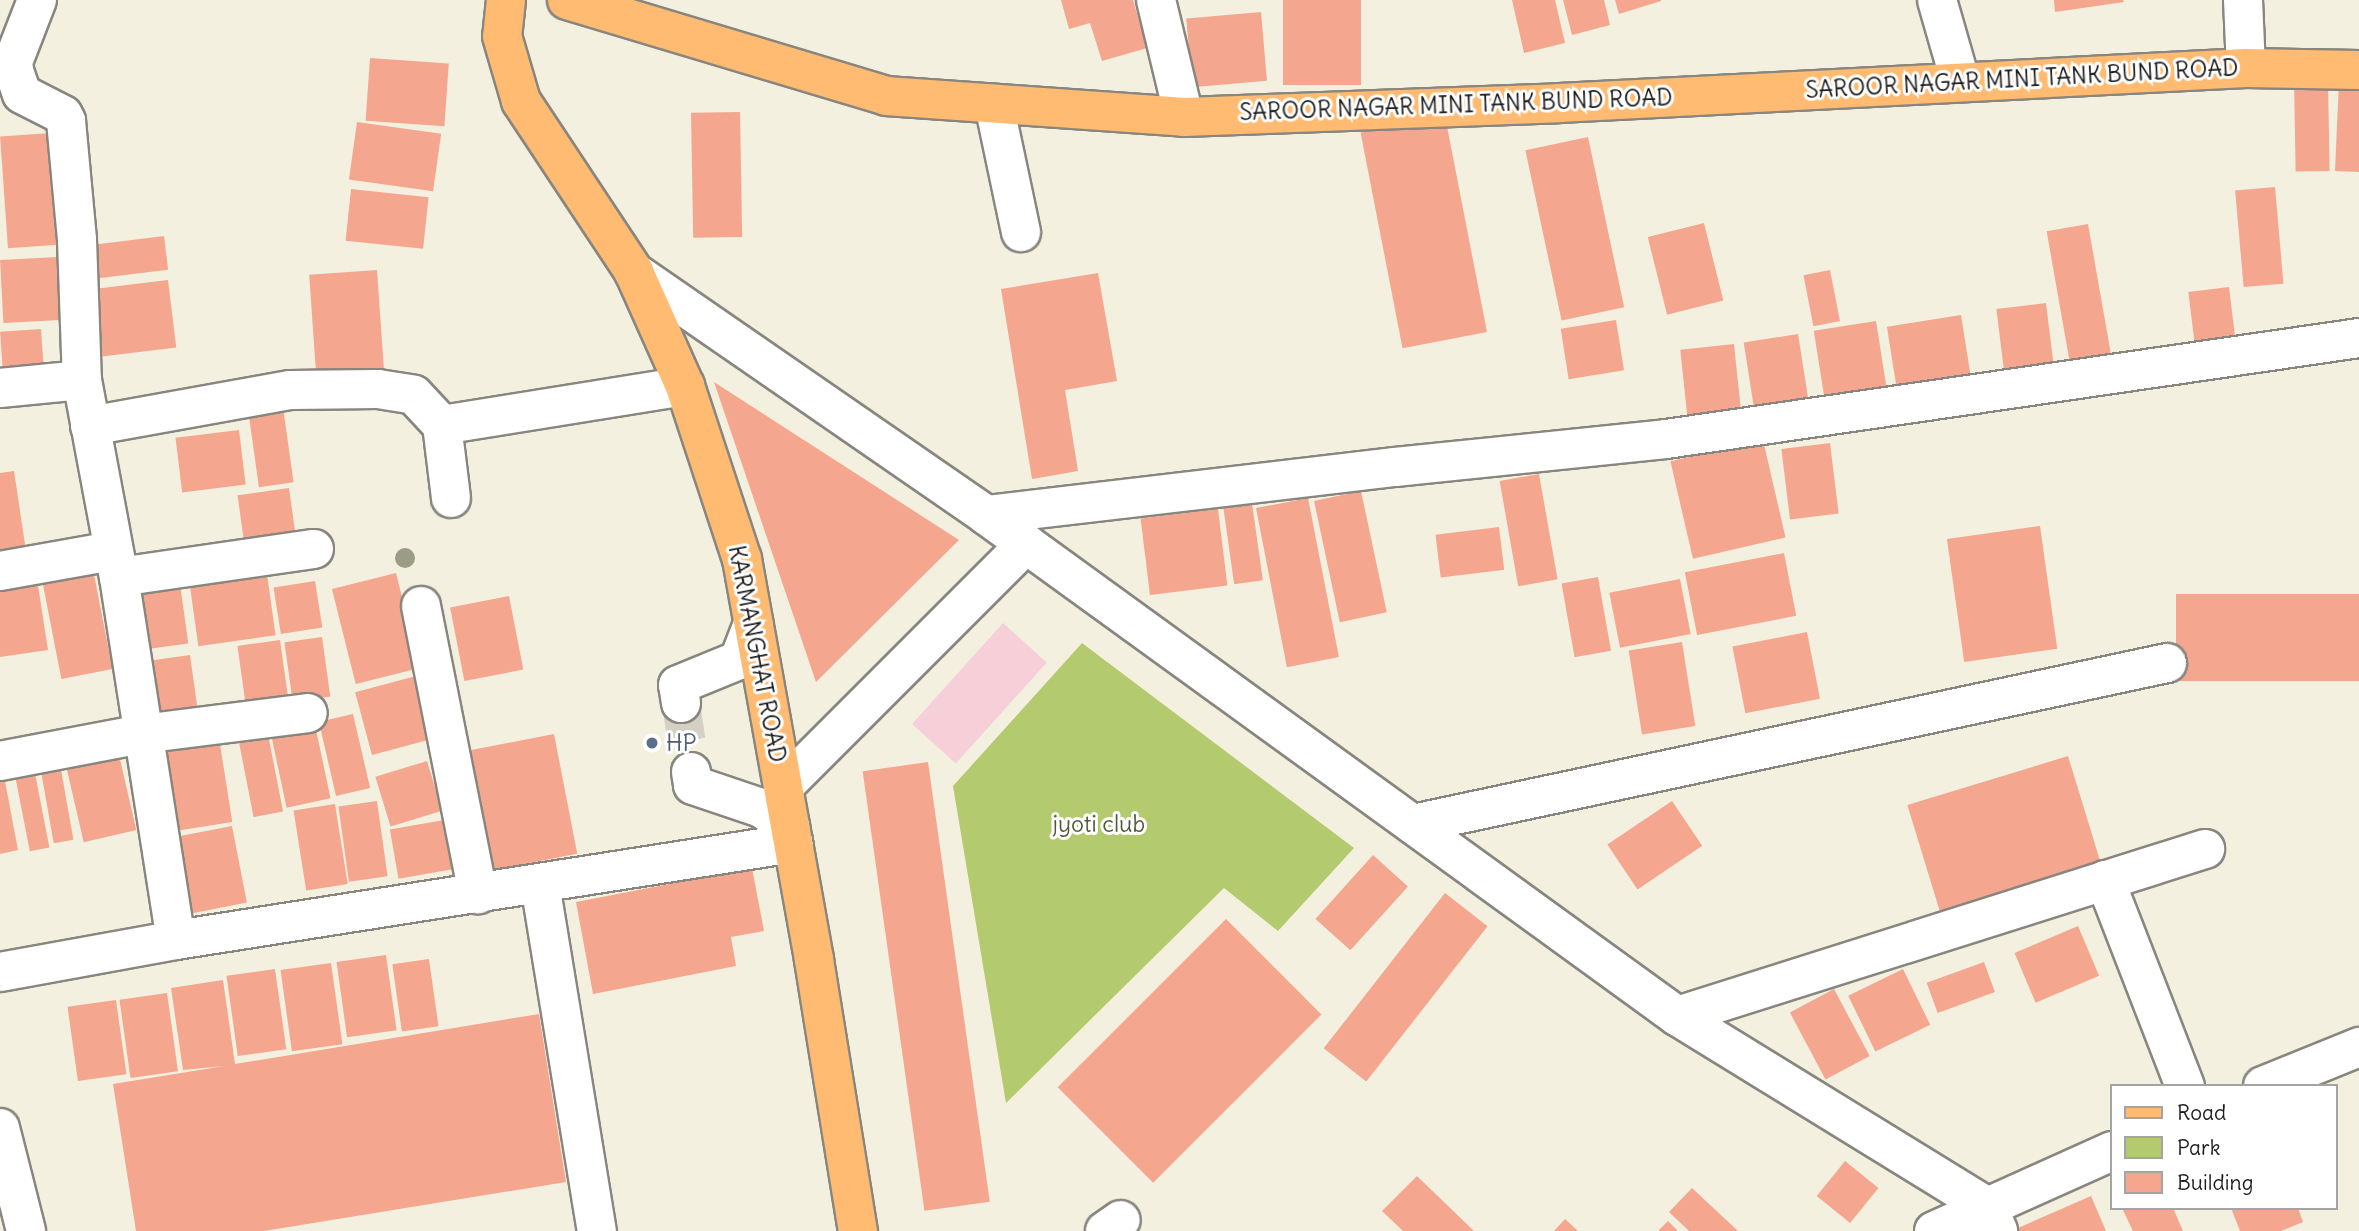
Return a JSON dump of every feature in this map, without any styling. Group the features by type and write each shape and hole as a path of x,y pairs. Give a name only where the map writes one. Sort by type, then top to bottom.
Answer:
{"main road":[{"name":"KARMANGHAT ROAD","path":"506,0 502,36 522,101 634,272 685,386 742,559 792,835 858,1231"},
{"name":"SAROOR NAGAR MINI TANK BUND ROAD","path":"573,1 886,96 1185,117 1559,103 1960,80 2246,68 2359,70"}],"street":[{"path":"37,0 13,62 14,71 22,94 63,116 66,121 77,240 82,380 176,940"},
{"path":"1156,0 1185,117"},
{"path":"1937,0 1960,80"},
{"path":"2243,0 2246,68"},
{"path":"994,104 1021,232"},
{"path":"634,272 986,515 1677,1016 1993,1219"},
{"path":"986,515 1395,467 1666,439 2359,338"},
{"path":"0,388 82,380"},
{"path":"442,425 685,386"},
{"path":"90,426 290,390 378,389 414,395 442,425 451,498"},
{"path":"783,787 1026,544"},
{"path":"0,572 314,549"},
{"path":"421,606 478,894"},
{"path":"681,703 678,685 739,660 753,623"},
{"path":"1413,824 2167,663"},
{"path":"0,761 142,734 308,713"},
{"path":"691,772 693,785 761,808 792,835"},
{"path":"0,972 176,940 540,884 792,835"},
{"path":"1677,1016 2205,849"},
{"path":"2105,880 2184,1084"},
{"path":"540,884 597,1231"},
{"path":"2268,1084 2359,1047"},
{"path":"0,1128 26,1231"},
{"path":"1934,1231 1993,1219 2110,1152"}],"shaded area":[{"path":"1003,623 1047,662 956,764 912,724"}],"green space":[{"name":"jyoti club","path":"1082,643 1354,848 1278,931 1224,888 1006,1103 953,786"}],"building":[{"path":"1061,0 1133,0 1147,48 1102,61 1090,23 1069,29"},
{"path":"1283,0 1361,0 1361,85 1283,85"},
{"path":"1512,0 1555,0 1565,43 1524,53"},
{"path":"1563,0 1604,0 1610,25 1572,35"},
{"path":"1615,0 1661,0 1661,1 1619,14"},
{"path":"2054,0 2123,0 2124,2 2055,12"},
{"path":"1261,12 1267,81 1192,87 1186,19"},
{"path":"370,58 449,64 444,126 366,121"},
{"path":"2328,79 2330,171 2296,172 2294,80"},
{"path":"2339,80 2359,81 2359,172 2335,171"},
{"path":"740,112 742,237 693,238 691,113"},
{"path":"1445,116 1487,332 1403,348 1361,132"},
{"path":"357,122 441,134 433,191 349,179"},
{"path":"51,133 59,245 8,248 0,137"},
{"path":"1588,137 1624,307 1562,321 1525,150"},
{"path":"2275,187 2283,284 2244,287 2235,190"},
{"path":"351,189 429,197 423,249 346,241"},
{"path":"1704,223 1723,301 1667,315 1648,237"},
{"path":"2088,224 2111,356 2070,363 2047,231"},
{"path":"164,236 168,270 90,279 86,246"},
{"path":"57,257 60,320 3,323 0,260"},
{"path":"377,270 384,375 316,379 309,275"},
{"path":"1830,270 1840,321 1813,326 1803,275"},
{"path":"1098,273 1117,381 1065,390 1078,471 1032,479 1001,289"},
{"path":"168,280 176,347 96,357 88,290"},
{"path":"2229,287 2235,339 2195,344 2188,292"},
{"path":"2046,303 2054,367 2004,373 1996,309"},
{"path":"1961,315 1971,378 1897,390 1887,327"},
{"path":"1616,320 1624,370 1569,379 1561,329"},
{"path":"1876,321 1887,390 1825,400 1814,331"},
{"path":"41,329 44,376 3,379 0,332"},
{"path":"1798,334 1810,408 1755,417 1744,343"},
{"path":"1734,344 1741,411 1687,416 1680,350"},
{"path":"714,382 959,540 816,682"},
{"path":"283,407 294,482 259,487 248,412"},
{"path":"239,430 246,485 182,492 175,438"},
{"path":"1763,440 1785,537 1693,559 1670,461"},
{"path":"1830,443 1839,513 1790,519 1781,449"},
{"path":"14,471 26,551 0,555 0,473"},
{"path":"1539,474 1558,579 1518,586 1500,481"},
{"path":"289,488 296,537 244,544 238,495"},
{"path":"1361,491 1387,612 1340,622 1314,501"},
{"path":"1308,498 1339,657 1287,667 1256,508"},
{"path":"1252,503 1263,580 1234,584 1223,507"},
{"path":"1218,509 1227,585 1150,595 1141,519"},
{"path":"2040,526 2057,649 1964,662 1947,539"},
{"path":"1499,527 1504,570 1441,577 1435,535"},
{"path":"1784,553 1796,616 1697,635 1685,572"},
{"path":"92,564 112,669 61,679 41,574"},
{"path":"266,567 276,635 198,646 189,578"},
{"path":"396,573 420,668 356,684 332,589"},
{"path":"1598,577 1611,651 1575,657 1562,583"},
{"path":"37,579 48,650 0,657 0,585"},
{"path":"1680,579 1691,634 1620,648 1609,593"},
{"path":"315,581 322,627 281,634 274,588"},
{"path":"180,584 188,643 150,649 141,589"},
{"path":"2176,594 2359,594 2359,681 2176,681"},
{"path":"509,596 523,670 464,681 450,607"},
{"path":"1807,632 1820,699 1745,713 1732,647"},
{"path":"322,637 330,696 293,702 284,642"},
{"path":"280,640 289,703 246,709 237,646"},
{"path":"1682,642 1695,726 1642,734 1629,650"},
{"path":"190,655 199,719 156,725 147,661"},
{"path":"416,676 433,739 372,755 355,692"},
{"path":"353,714 370,788 336,796 319,722"},
{"path":"315,725 331,798 287,808 271,734"},
{"path":"267,729 283,811 254,817 238,735"},
{"path":"554,734 577,854 488,871 465,751"},
{"path":"219,738 232,822 177,831 164,747"},
{"path":"119,755 136,830 84,842 66,767"},
{"path":"2068,756 2102,869 1942,918 1907,805"},
{"path":"59,758 73,840 54,843 39,761"},
{"path":"427,761 442,811 391,827 375,777"},
{"path":"928,762 990,1202 924,1211 863,771"},
{"path":"33,763 49,847 30,851 13,767"},
{"path":"4,776 18,850 0,854 0,777"},
{"path":"377,801 388,876 349,882 338,806"},
{"path":"1672,801 1702,846 1638,889 1607,845"},
{"path":"335,804 348,884 306,891 294,811"},
{"path":"444,820 453,869 399,879 390,830"},
{"path":"232,826 247,903 190,914 175,837"},
{"path":"1373,855 1408,886 1350,950 1315,919"},
{"path":"752,868 764,931 731,937 736,966 593,994 576,902"},
{"path":"1445,893 1488,926 1366,1081 1324,1048"},
{"path":"1226,919 1321,1014 1153,1183 1058,1087"},
{"path":"2078,926 2099,976 2036,1003 2014,953"},
{"path":"386,955 397,1030 347,1037 336,962"},
{"path":"429,959 438,1026 402,1031 392,964"},
{"path":"1984,962 1995,992 1938,1013 1927,983"},
{"path":"331,963 342,1044 292,1051 280,970"},
{"path":"275,969 286,1049 238,1056 226,976"},
{"path":"1903,969 1930,1025 1875,1051 1848,996"},
{"path":"223,980 235,1064 539,1014 566,1182 264,1231 136,1231 113,1084 224,1066 183,1070 171,988"},
{"path":"1834,989 1870,1056 1826,1080 1790,1012"},
{"path":"167,993 178,1071 130,1078 119,1000"},
{"path":"116,1000 126,1074 78,1081 67,1007"},
{"path":"1845,1161 1878,1188 1850,1223 1817,1196"},
{"path":"1417,1176 1474,1231 1403,1231 1382,1211"},
{"path":"1692,1188 1738,1231 1689,1231 1669,1212"},
{"path":"2091,1196 2106,1231 2019,1231 2018,1228"},
{"path":"2123,1210 2174,1210 2183,1231 2133,1231"},
{"path":"2232,1210 2299,1210 2303,1222 2281,1231 2240,1231"},
{"path":"1565,1219 1578,1231 1554,1231"},
{"path":"1668,1221 1678,1231 1658,1231"}],"tunnel":[{"path":"681,703 691,772"}],"place":[{"name":"HP","path":"652,743"}]}
